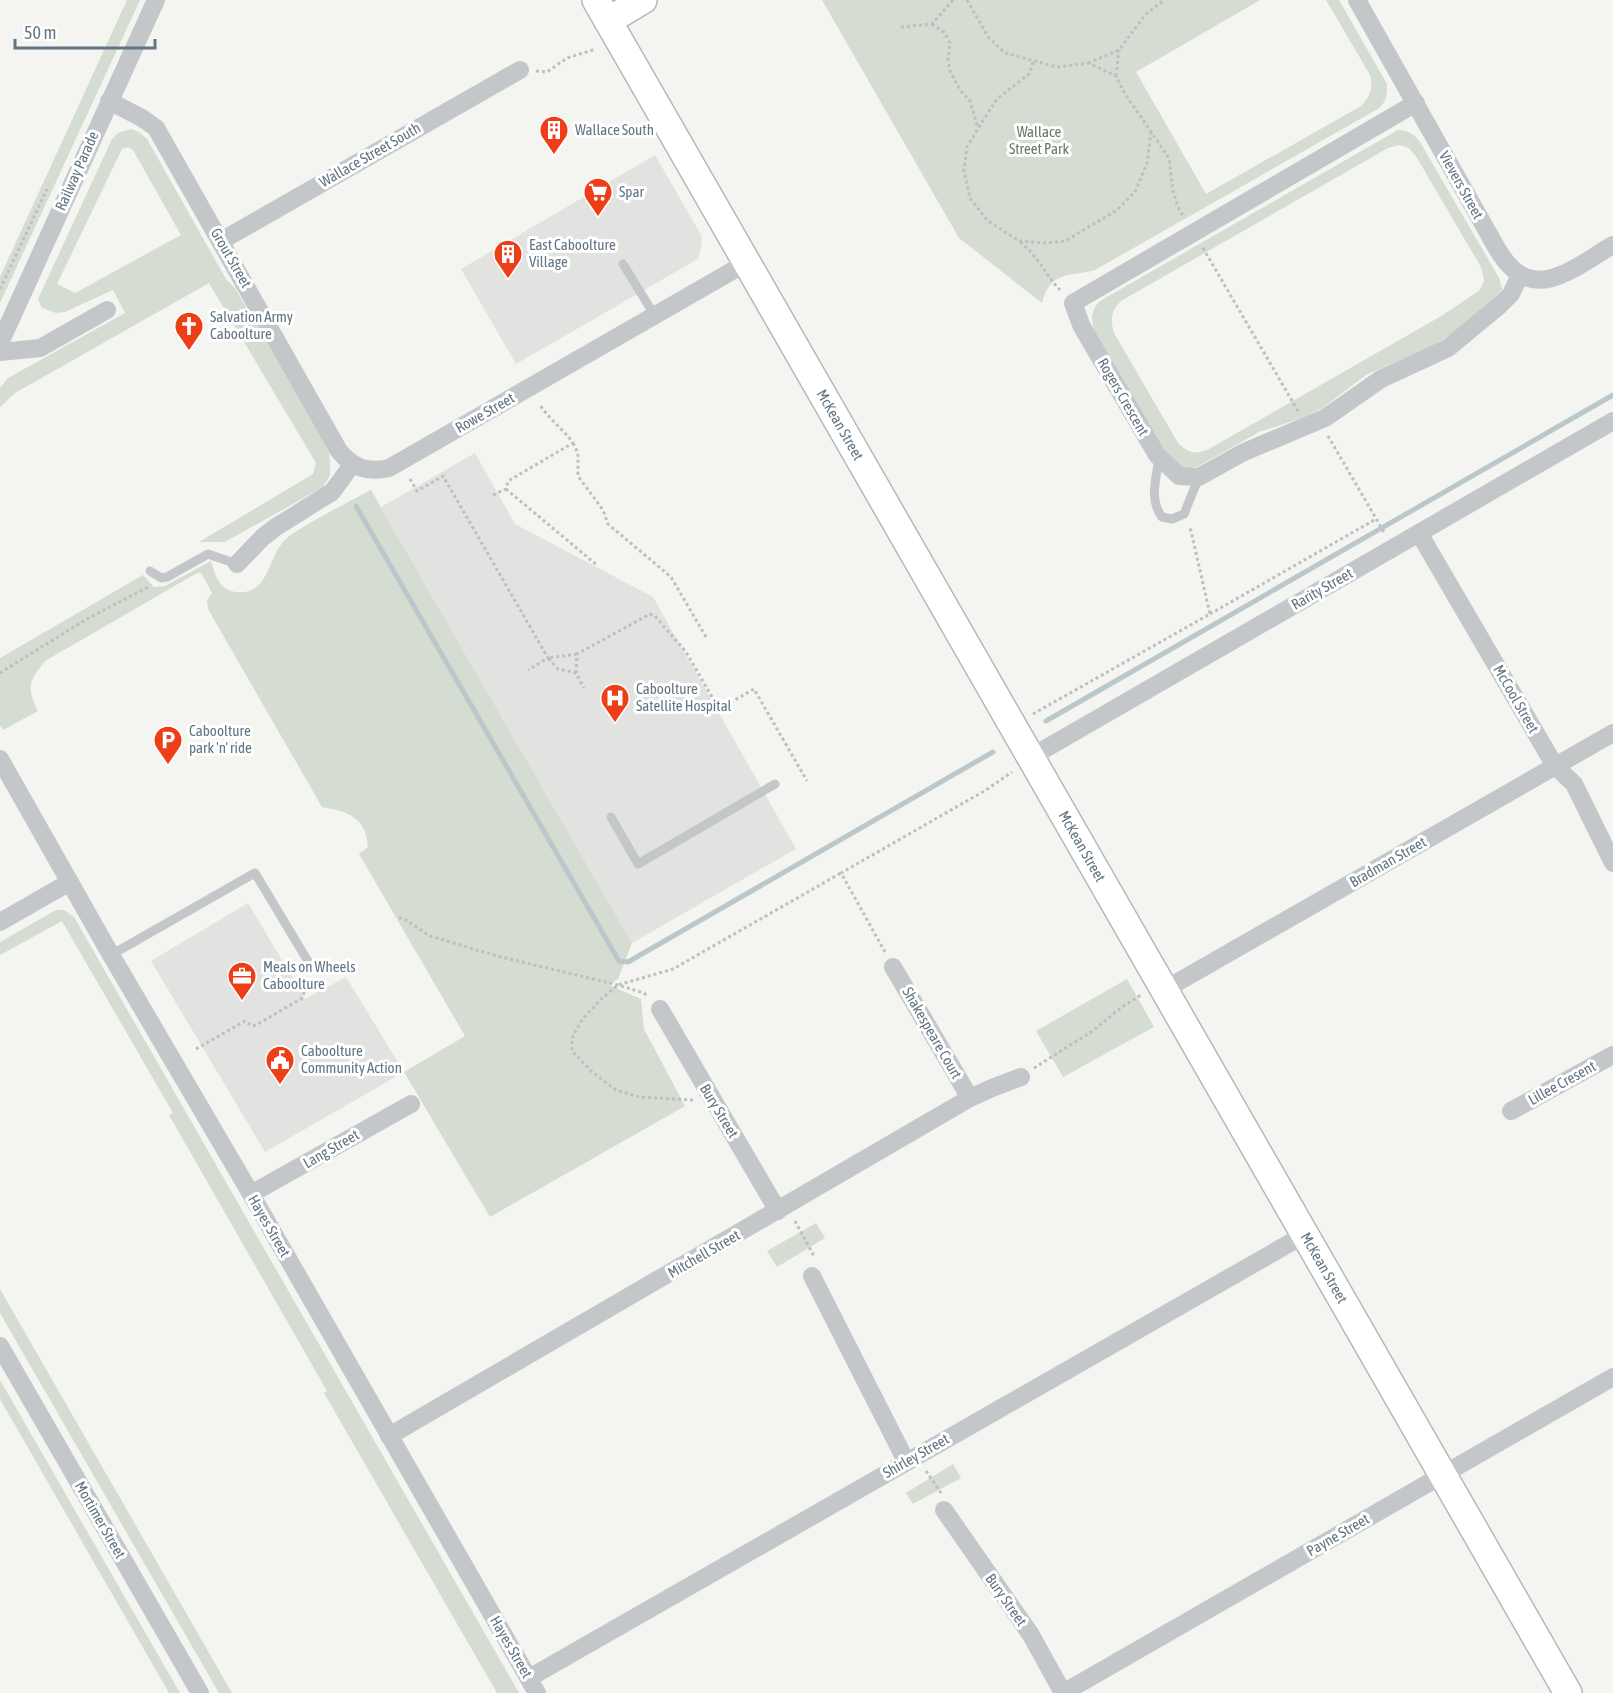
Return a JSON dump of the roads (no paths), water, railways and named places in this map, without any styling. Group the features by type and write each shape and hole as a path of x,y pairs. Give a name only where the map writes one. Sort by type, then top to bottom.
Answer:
{"main road":[{"path":"602,11 644,0"},
{"name":"McKean Street","path":"602,11 746,263 1022,764 1153,993 1304,1235 1568,1693"}],"street":[{"name":"Railway Parade","path":"0,343 156,0"},
{"name":"Vievers Street","path":"1357,0 1500,254 1520,275"},
{"name":"Wallace Street South","path":"221,241 519,70"},
{"name":"Grout Street","path":"109,101 156,128 339,451 352,465"},
{"name":"Rogers Crescent","path":"1199,477 1179,476 1159,459 1082,327 1073,303 1416,103"},
{"path":"1199,477 1242,453 1325,418 1381,379 1448,348 1500,305 1510,294 1520,275 1540,282 1554,279 1613,244"},
{"name":"Rowe Street","path":"352,465 370,470 389,468 746,263"},
{"path":"0,352 40,348 107,310"},
{"name":"Rarity Street","path":"1022,764 1613,421"},
{"path":"237,564 276,527 332,492 352,465"},
{"name":"McCool Street","path":"1419,533 1555,766 1574,784 1613,863"},
{"name":"Bradman Street","path":"1153,993 1613,733"},
{"name":"Hayes Street","path":"0,759 533,1685"},
{"path":"0,922 70,882"},
{"name":"Shakespeare Court","path":"893,967 970,1098"},
{"name":"Bury Street","path":"660,1009 778,1212"},
{"name":"Lillee Cresent","path":"1511,1111 1613,1055"},
{"name":"Mitchell Street","path":"388,1436 778,1212 970,1098 1021,1077"},
{"name":"Lang Street","path":"251,1194 411,1104"},
{"name":"Shirley Street","path":"533,1685 906,1461 1304,1235"},
{"path":"812,1276 906,1461"},
{"name":"Mortimer Street","path":"0,1346 200,1693"},
{"name":"Payne Street","path":"1063,1693 1613,1377"},
{"name":"Bury Street","path":"944,1510 1031,1635 1063,1693"}],"lane":[{"path":"623,264 655,316"},
{"path":"1159,459 1154,491 1155,508 1162,517 1172,519 1184,514 1199,477"},
{"path":"150,571 161,578 208,554 237,564"},
{"path":"611,817 638,864 775,784"},
{"path":"111,955 255,873 312,968"}],"waterway":[{"path":"1046,721 1613,395"},
{"path":"356,506 619,961 628,962 993,752"}],"place":[{"name":"Wallace South","path":"554,156"},
{"name":"Spar","path":"598,218"},
{"name":"East Caboolture Village","path":"508,280"},
{"name":"Salvation Army Caboolture","path":"189,352"},
{"name":"Caboolture Satellite Hospital","path":"615,724"},
{"name":"Caboolture park 'n' ride","path":"168,766"},
{"name":"Meals on Wheels Caboolture","path":"242,1002"},
{"name":"Caboolture Community Action","path":"280,1086"}],"park label":[{"name":"Wallace Street Park","path":"1039,140"}]}
